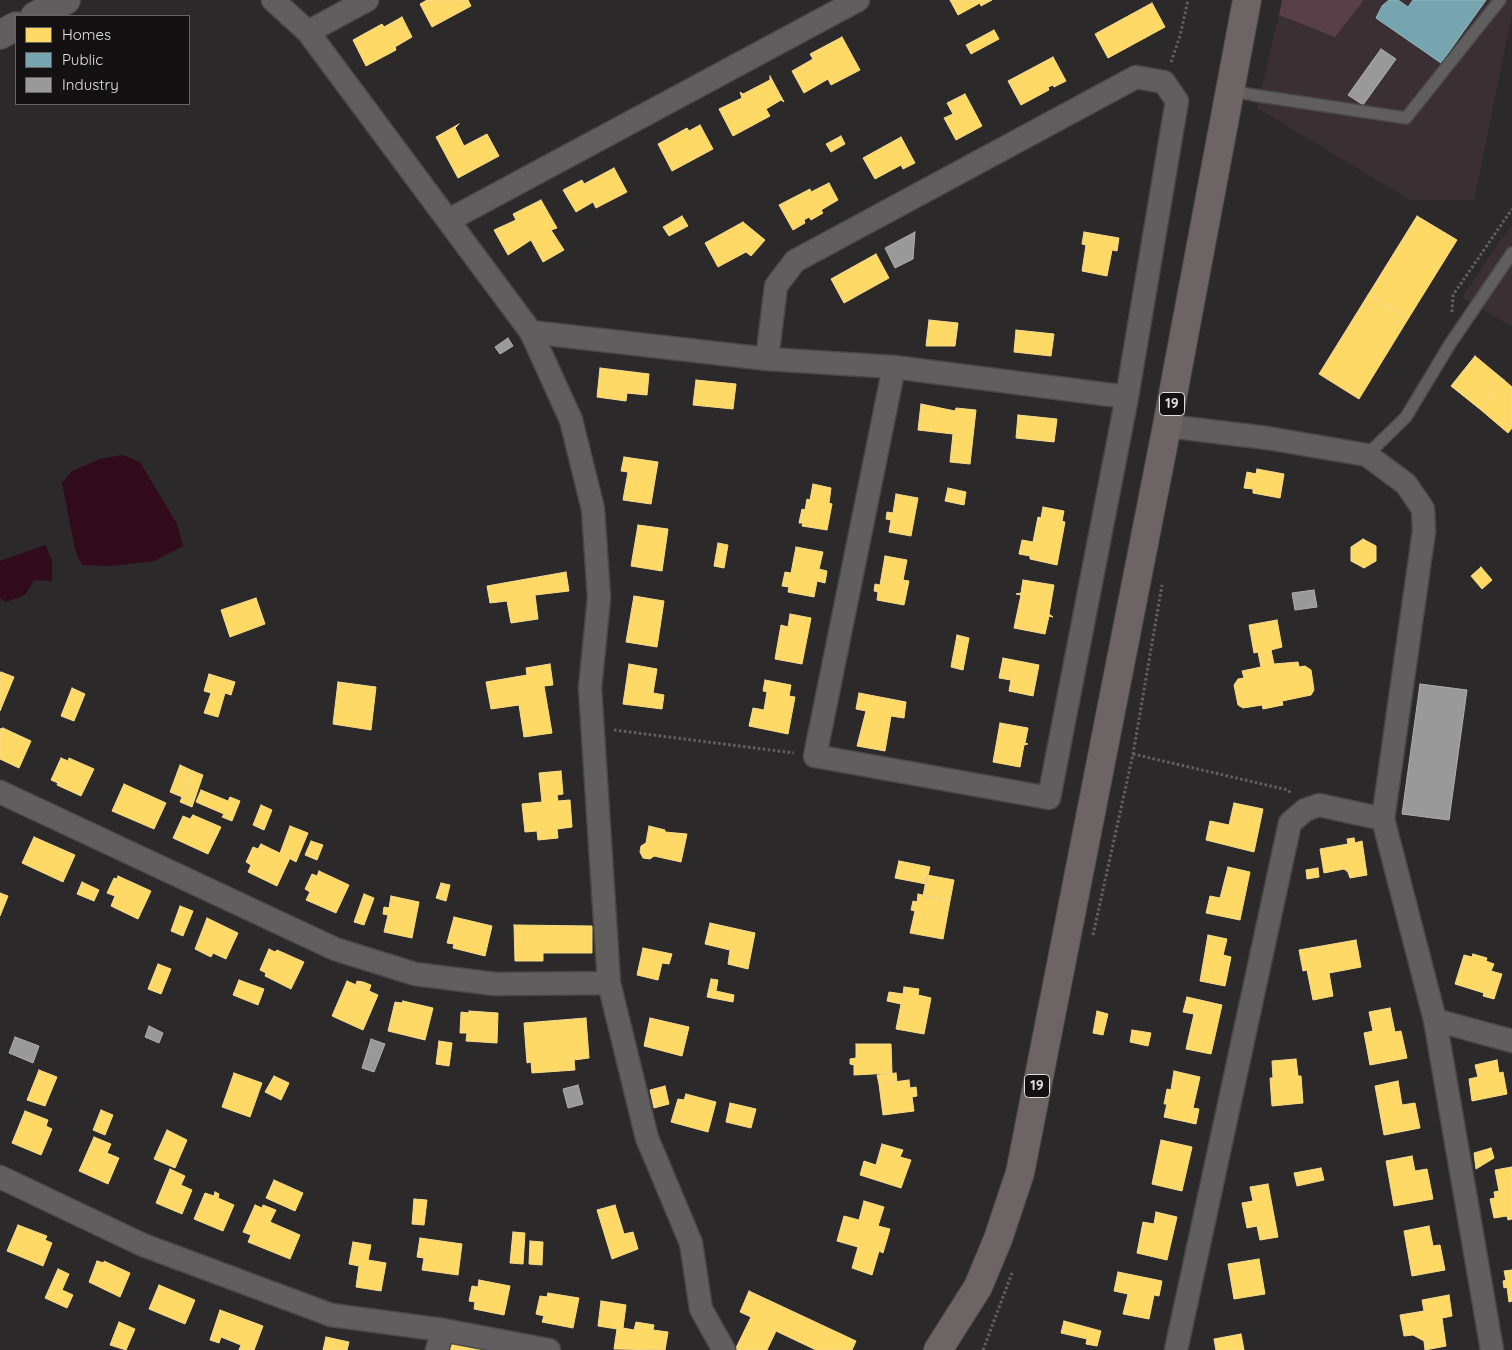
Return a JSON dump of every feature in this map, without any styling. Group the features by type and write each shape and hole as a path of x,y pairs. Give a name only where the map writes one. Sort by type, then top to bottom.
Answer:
{"main road":[{"name":"19","path":"938,1350 978,1287 1020,1173 1167,426 1247,0"}],"street":[{"path":"38,15 66,0"},
{"path":"273,0 308,32 531,332 571,420 593,510 599,598 590,688 609,983 647,1138 691,1243 701,1308 724,1350"},
{"path":"308,32 367,0"},
{"path":"448,220 858,0"},
{"path":"0,35 15,27"},
{"path":"767,359 776,286 795,260 1136,77 1164,82 1177,101 1127,397 1049,798 815,756 894,367"},
{"path":"531,332 767,359 894,367 1127,397"},
{"path":"1167,426 1267,438 1367,455 1406,484 1423,509 1424,531 1383,819 1434,1020 1492,1350"},
{"path":"0,792 335,949 415,974 495,984 609,983"},
{"path":"1176,1350 1290,824 1305,810 1320,805 1383,819"},
{"path":"1434,1020 1512,1040"},
{"path":"0,1177 143,1245 331,1315 440,1340 549,1350"}],"lane":[{"path":"1230,90 1406,118 1500,0"},
{"path":"1367,455 1406,416 1450,344 1512,253"}],"path":[{"path":"1164,82 1180,36 1188,0"},
{"path":"1450,344 1452,294 1512,209"},
{"path":"592,728 815,756"},
{"path":"1133,754 1288,790 1305,810"}],"shaded area":[{"path":"1282,0 1364,0 1335,37 1279,15"},
{"path":"1364,0 1512,0 1512,15 1474,200 1410,200 1257,108 1279,15 1335,36"},
{"path":"1512,224 1512,327 1462,297"},
{"path":"123,455 140,462 177,524 183,546 154,561 112,566 82,565 75,549 62,483 72,471 100,459"},
{"path":"45,545 52,560 52,581 34,580 25,595 6,602 0,598 0,561"}],"building: Homes":[{"path":"427,0 468,0 471,6 432,27 420,4"},
{"path":"950,0 992,0 981,6 980,3 958,15"},
{"path":"1152,3 1165,27 1108,58 1095,34"},
{"path":"402,17 412,37 395,47 396,50 366,66 353,40 382,24 384,27"},
{"path":"994,30 999,39 971,54 966,45"},
{"path":"842,37 860,70 831,85 828,79 804,93 792,71 813,59 810,54"},
{"path":"1053,57 1066,81 1054,87 1053,85 1048,87 1049,90 1021,105 1008,81"},
{"path":"770,76 784,102 781,100 766,109 770,116 733,136 719,109 742,98 740,92 743,94 770,80"},
{"path":"965,94 982,126 956,140 944,118 953,114 947,103"},
{"path":"459,124 455,128 464,146 487,134 499,156 458,178 436,137"},
{"path":"700,125 713,149 672,171 658,144 687,128 689,131"},
{"path":"841,136 845,144 831,152 826,144"},
{"path":"901,137 915,163 903,169 901,165 875,179 863,158"},
{"path":"614,168 627,192 596,208 593,202 576,212 563,190 582,180 584,184"},
{"path":"829,183 838,200 821,210 823,213 811,220 809,217 804,220 805,223 793,230 779,205 810,189 811,192"},
{"path":"541,200 557,228 551,230 564,250 543,262 531,240 508,255 494,230 516,220 513,214"},
{"path":"682,216 688,226 669,236 663,227"},
{"path":"1417,216 1457,240 1408,319 1368,295"},
{"path":"743,222 765,240 751,256 746,252 718,267 705,243"},
{"path":"1084,232 1119,238 1117,251 1112,250 1107,276 1082,271 1086,245 1082,244"},
{"path":"876,254 889,278 844,303 831,279"},
{"path":"1368,295 1408,319 1359,399 1319,374"},
{"path":"929,320 958,323 955,346 926,346"},
{"path":"1016,330 1054,334 1051,356 1014,352"},
{"path":"1475,356 1504,380 1481,410 1451,386"},
{"path":"600,368 649,374 647,395 627,393 626,401 597,397"},
{"path":"696,380 736,384 733,409 693,405"},
{"path":"1504,380 1512,387 1512,428 1508,433 1481,410"},
{"path":"921,404 955,411 956,408 976,410 970,464 950,462 953,434 918,430"},
{"path":"1018,415 1057,419 1054,442 1016,438"},
{"path":"624,457 658,462 651,504 623,500 628,472 621,471"},
{"path":"1257,469 1284,474 1280,498 1253,493 1253,489 1244,488 1247,472 1256,474"},
{"path":"813,484 831,488 829,503 832,504 827,530 802,526 803,523 799,523 802,509 805,510 807,499 810,500"},
{"path":"948,488 966,492 964,505 945,501"},
{"path":"896,494 918,498 911,536 889,532 891,520 886,519 887,512 893,513"},
{"path":"1043,507 1064,511 1062,521 1065,522 1057,565 1030,559 1030,556 1019,554 1022,540 1033,542 1038,517 1041,518"},
{"path":"638,525 668,529 662,571 631,566"},
{"path":"1363,539 1376,546 1376,561 1364,568 1351,561 1351,547"},
{"path":"718,543 728,545 724,568 714,566"},
{"path":"796,547 823,552 819,569 827,571 825,583 817,581 814,597 788,592 789,587 782,586 785,572 791,573"},
{"path":"885,556 907,560 903,580 909,581 904,605 877,600 878,592 874,591 875,584 880,585"},
{"path":"1481,567 1492,580 1482,589 1471,576"},
{"path":"566,572 569,591 535,595 538,619 511,623 507,601 490,603 487,586"},
{"path":"1023,580 1054,585 1049,614 1053,617 1049,616 1045,634 1014,628 1021,595 1016,594 1021,593"},
{"path":"634,596 664,601 657,647 626,642"},
{"path":"256,598 265,624 230,637 221,610"},
{"path":"790,614 811,618 802,664 775,659 781,625 788,627"},
{"path":"1277,620 1282,647 1271,650 1274,664 1298,662 1299,667 1305,666 1311,670 1314,690 1311,695 1282,701 1283,705 1263,709 1262,705 1243,708 1238,705 1234,685 1238,679 1244,678 1242,671 1261,667 1258,652 1254,653 1249,625"},
{"path":"957,635 969,638 963,670 951,667"},
{"path":"1003,658 1039,665 1033,696 1009,691 1011,680 999,678"},
{"path":"550,664 553,685 544,686 552,733 524,737 519,705 491,709 486,682 527,675 526,668"},
{"path":"629,664 657,669 653,693 664,695 662,709 623,704"},
{"path":"0,673 14,677 0,711"},
{"path":"209,674 235,682 231,695 225,693 218,717 204,713 211,693 204,691"},
{"path":"765,680 791,685 789,696 795,697 788,734 749,726 753,708 764,710 767,692 763,691"},
{"path":"338,682 376,687 371,730 333,724"},
{"path":"72,688 85,694 74,721 61,716"},
{"path":"859,693 906,702 904,718 891,716 885,751 857,746 866,711 856,709"},
{"path":"1000,723 1028,728 1025,743 1028,744 1024,745 1020,767 993,762"},
{"path":"3,728 31,741 19,768 0,759 0,729"},
{"path":"61,758 68,761 69,758 94,769 81,796 57,785 58,783 51,780"},
{"path":"180,765 193,771 182,797 170,792"},
{"path":"193,771 203,775 192,807 180,802"},
{"path":"561,771 563,794 557,795 558,801 570,800 572,827 557,829 558,838 538,840 537,831 525,832 522,804 542,802 539,773"},
{"path":"124,784 166,803 154,829 112,811"},
{"path":"201,790 228,801 230,797 240,801 232,821 222,817 224,814 196,802"},
{"path":"1234,803 1263,809 1254,852 1206,840 1210,821 1229,825"},
{"path":"261,805 272,810 264,830 253,825"},
{"path":"193,815 221,827 208,854 173,838 183,816 190,819"},
{"path":"290,826 308,833 296,862 280,853"},
{"path":"649,826 665,830 665,832 687,834 681,862 654,856 650,859 643,858 640,852 641,846 646,843"},
{"path":"34,837 75,855 63,882 22,863"},
{"path":"1354,838 1355,843 1362,841 1367,875 1350,878 1348,872 1344,869 1324,873 1320,849 1348,844 1347,839"},
{"path":"311,841 323,845 317,860 305,855"},
{"path":"261,844 290,858 277,886 248,872 251,865 246,862 253,847 258,849"},
{"path":"899,861 930,867 926,884 895,878"},
{"path":"1228,867 1250,872 1240,920 1206,913 1210,896 1220,898"},
{"path":"1318,868 1319,877 1307,879 1306,870"},
{"path":"319,871 349,885 336,913 306,900 310,892 305,889 312,874 317,876"},
{"path":"927,875 954,880 950,901 923,896"},
{"path":"118,876 151,891 138,919 111,906 115,896 107,893 114,878 117,879"},
{"path":"82,882 99,890 94,901 77,894"},
{"path":"441,883 450,885 446,901 436,898"},
{"path":"0,893 8,896 0,916"},
{"path":"364,894 374,898 364,925 354,922"},
{"path":"918,894 950,901 943,939 910,933 915,911 911,910 913,901 917,902"},
{"path":"391,896 419,902 412,938 384,932 388,915 383,914 384,907 389,908"},
{"path":"180,906 193,911 183,936 171,931"},
{"path":"454,917 492,926 485,956 453,948 454,944 447,943"},
{"path":"207,918 238,933 226,959 213,953 211,957 195,949"},
{"path":"710,923 755,933 748,969 728,964 730,950 705,944"},
{"path":"514,925 592,926 592,953 543,953 543,961 515,961"},
{"path":"1208,935 1227,939 1223,955 1231,957 1225,986 1200,981"},
{"path":"1356,940 1361,967 1329,973 1333,996 1313,1000 1307,970 1303,971 1299,950"},
{"path":"643,948 672,954 669,964 662,963 658,980 637,975"},
{"path":"269,949 275,952 277,950 304,962 291,989 265,976 266,973 260,970"},
{"path":"1473,954 1487,958 1486,961 1494,964 1491,971 1502,974 1494,999 1483,996 1484,993 1455,984 1464,955 1472,957"},
{"path":"158,964 171,969 161,994 148,989"},
{"path":"711,979 718,980 716,991 734,995 733,1002 707,997"},
{"path":"239,980 264,989 258,1005 233,995"},
{"path":"347,981 361,987 356,984 357,981 371,985 369,991 378,995 363,1030 332,1016"},
{"path":"904,987 919,989 918,995 931,998 924,1034 896,1029 901,1004 887,1001 889,992 903,994"},
{"path":"1187,997 1222,1005 1211,1054 1186,1049 1194,1014 1183,1012"},
{"path":"403,1001 433,1008 425,1040 388,1031 395,1002 402,1003"},
{"path":"1390,1008 1395,1032 1401,1031 1407,1058 1370,1065 1364,1033 1373,1031 1369,1012"},
{"path":"469,1011 498,1013 497,1043 466,1041 467,1033 460,1033 461,1012 469,1013"},
{"path":"1097,1011 1108,1014 1103,1035 1093,1033"},
{"path":"586,1018 589,1058 574,1060 575,1070 532,1073 531,1062 527,1063 524,1023"},
{"path":"650,1018 689,1027 682,1056 644,1046"},
{"path":"1132,1030 1151,1033 1148,1046 1130,1042"},
{"path":"439,1041 452,1043 449,1066 436,1064"},
{"path":"856,1044 891,1044 892,1073 854,1075 854,1065 850,1064 850,1059 856,1058"},
{"path":"1296,1059 1298,1076 1301,1076 1303,1103 1272,1106 1270,1078 1273,1078 1272,1061"},
{"path":"1497,1060 1499,1073 1503,1072 1507,1094 1472,1101 1469,1079 1478,1077 1475,1065"},
{"path":"39,1070 57,1077 45,1106 27,1100"},
{"path":"1174,1071 1200,1077 1193,1108 1199,1109 1196,1124 1164,1117 1167,1104 1164,1104 1167,1089 1171,1090"},
{"path":"234,1073 262,1083 250,1117 222,1107"},
{"path":"896,1073 897,1082 879,1084 877,1075"},
{"path":"274,1076 289,1083 281,1100 265,1092"},
{"path":"909,1080 910,1088 916,1087 917,1096 912,1097 914,1111 883,1115 879,1084"},
{"path":"1398,1081 1402,1105 1415,1103 1420,1128 1384,1135 1375,1086"},
{"path":"665,1086 669,1104 654,1108 650,1090"},
{"path":"686,1094 716,1102 708,1132 671,1122 678,1099 684,1100"},
{"path":"730,1103 756,1109 751,1128 726,1122"},
{"path":"101,1110 113,1115 105,1135 93,1130"},
{"path":"25,1111 48,1120 46,1126 52,1129 41,1155 12,1143"},
{"path":"167,1130 187,1140 175,1168 154,1159"},
{"path":"94,1137 111,1144 107,1153 119,1158 108,1184 79,1171"},
{"path":"1161,1140 1192,1147 1182,1191 1152,1184"},
{"path":"882,1144 903,1150 900,1157 911,1160 901,1188 860,1175 864,1161 876,1165"},
{"path":"1491,1148 1494,1158 1476,1169 1474,1153"},
{"path":"1412,1156 1415,1171 1427,1169 1433,1199 1394,1206 1386,1161"},
{"path":"1512,1167 1512,1219 1508,1220 1507,1216 1494,1218 1490,1199 1495,1198 1494,1192 1499,1191 1495,1170"},
{"path":"1321,1168 1324,1180 1297,1186 1294,1173"},
{"path":"170,1169 185,1176 181,1185 192,1190 182,1214 156,1203"},
{"path":"274,1180 303,1193 295,1211 266,1198"},
{"path":"1268,1184 1278,1237 1260,1240 1257,1226 1247,1228 1242,1203 1253,1201 1250,1187"},
{"path":"215,1192 219,1194 218,1198 234,1205 223,1231 194,1219 205,1193 214,1196"},
{"path":"414,1199 427,1200 424,1225 412,1224"},
{"path":"864,1201 884,1207 878,1226 890,1229 883,1253 879,1251 872,1275 852,1268 858,1247 837,1241 844,1216 859,1220"},
{"path":"255,1205 262,1208 263,1205 276,1210 270,1222 300,1235 290,1259 248,1242 251,1235 243,1232"},
{"path":"615,1205 624,1234 633,1232 638,1249 612,1259 597,1210"},
{"path":"1156,1212 1177,1217 1167,1260 1137,1253 1143,1222 1154,1224"},
{"path":"18,1225 47,1236 45,1240 52,1243 43,1266 7,1251"},
{"path":"1429,1226 1433,1246 1440,1245 1445,1270 1412,1276 1404,1231"},
{"path":"513,1232 525,1233 523,1264 510,1263"},
{"path":"420,1238 462,1244 458,1275 422,1270 424,1258 417,1257"},
{"path":"530,1241 543,1242 542,1265 529,1264"},
{"path":"353,1242 371,1245 368,1260 386,1263 381,1291 356,1287 359,1266 349,1264"},
{"path":"1259,1259 1265,1294 1234,1299 1228,1264"},
{"path":"97,1261 104,1263 104,1261 130,1273 120,1297 89,1282"},
{"path":"58,1269 69,1274 62,1290 73,1295 67,1308 45,1298"},
{"path":"1512,1270 1512,1301 1509,1302 1507,1287 1504,1288 1503,1281 1506,1280 1504,1271"},
{"path":"1118,1272 1162,1281 1159,1296 1154,1295 1149,1319 1123,1314 1128,1294 1114,1291"},
{"path":"479,1280 510,1286 504,1315 474,1309 475,1302 469,1301 472,1286 478,1287"},
{"path":"159,1285 195,1300 185,1324 149,1309"},
{"path":"749,1291 856,1341 852,1350 816,1350 776,1331 767,1350 735,1350 751,1317 740,1312"},
{"path":"548,1293 579,1298 573,1328 542,1322 544,1316 536,1314 540,1296 547,1297"},
{"path":"1449,1295 1452,1316 1442,1318 1446,1346 1425,1350 1424,1341 1413,1335 1404,1336 1400,1315 1424,1311 1422,1300"},
{"path":"601,1301 626,1305 623,1328 634,1330 636,1322 654,1325 653,1330 668,1332 665,1350 614,1349 617,1329 598,1326"},
{"path":"220,1310 263,1326 254,1350 239,1350 241,1345 221,1337 219,1343 210,1340"},
{"path":"1064,1321 1101,1331 1097,1346 1086,1344 1087,1339 1061,1333"},
{"path":"119,1322 135,1329 126,1350 110,1345"},
{"path":"1241,1334 1244,1350 1216,1350 1214,1339"},
{"path":"326,1337 349,1342 347,1350 323,1350"},
{"path":"448,1343 485,1350 447,1350"}],"building: Public":[{"path":"1389,0 1398,0 1408,7 1413,0 1486,0 1441,63 1376,18 1382,6"}],"building: Industry":[{"path":"1381,49 1396,59 1363,105 1348,95"},
{"path":"915,232 913,259 895,268 885,248"},
{"path":"508,338 513,346 500,354 495,347"},
{"path":"1314,590 1317,607 1295,610 1292,593"},
{"path":"1420,684 1467,690 1449,820 1402,814"},
{"path":"149,1026 163,1033 159,1043 145,1037"},
{"path":"15,1037 39,1046 33,1063 9,1053"},
{"path":"371,1039 385,1044 374,1072 362,1068"},
{"path":"578,1085 583,1104 568,1108 563,1089"}]}
